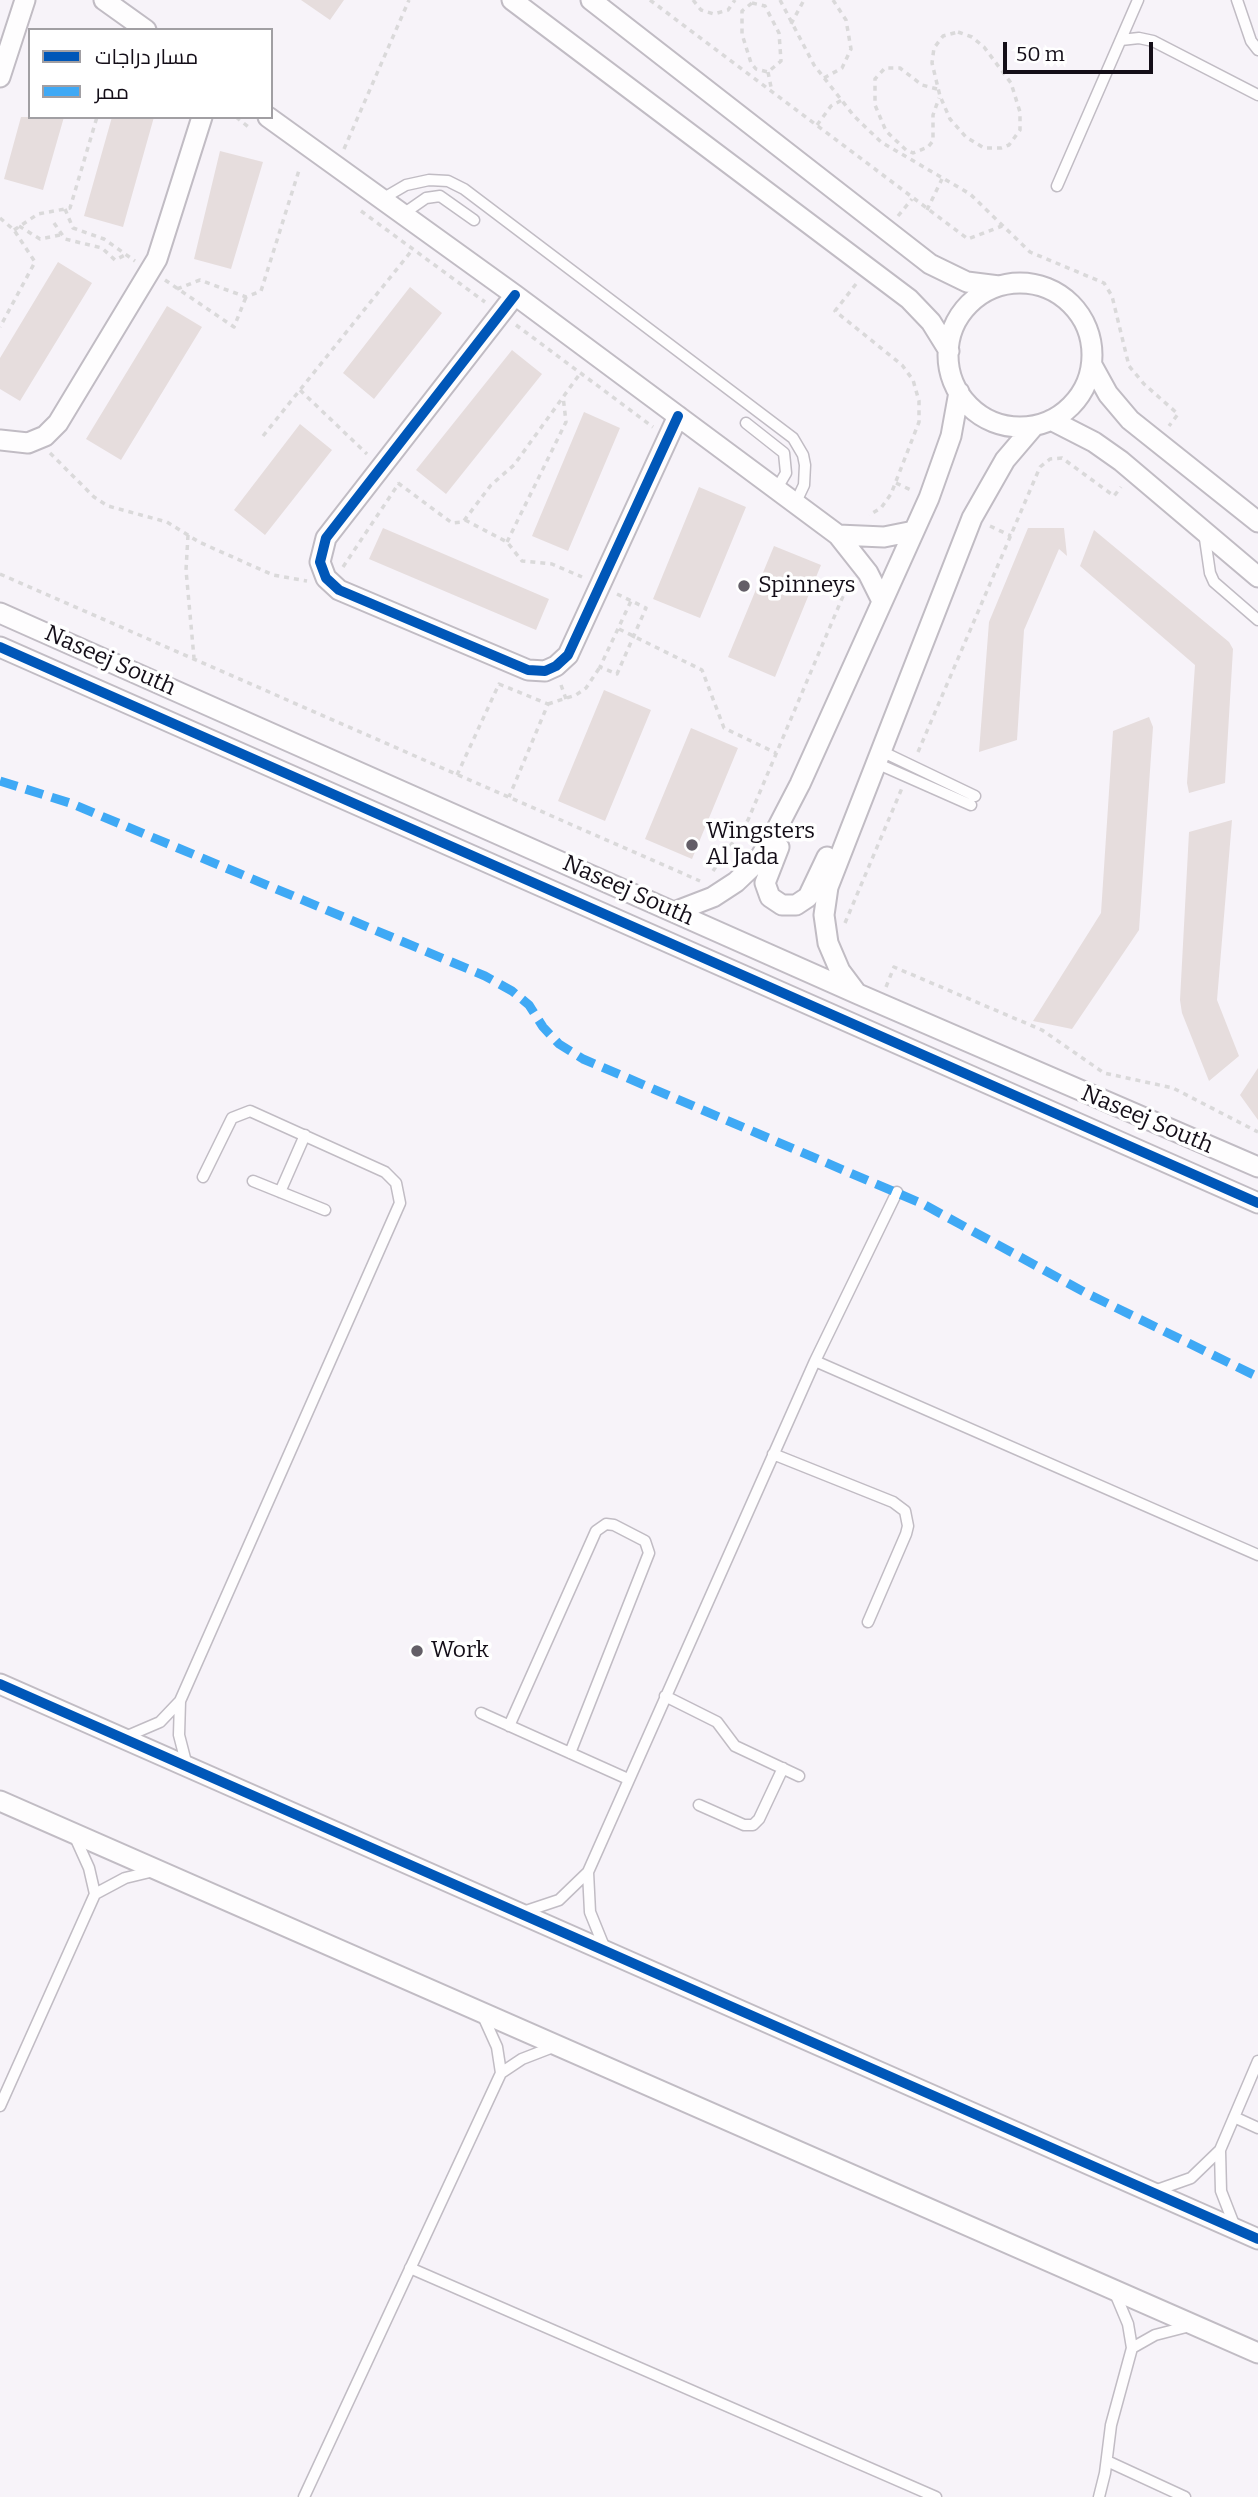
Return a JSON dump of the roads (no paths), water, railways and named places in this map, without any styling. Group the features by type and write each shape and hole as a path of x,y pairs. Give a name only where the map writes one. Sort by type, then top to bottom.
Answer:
{"street":[{"path":"0,77 25,0"},
{"path":"104,0 143,28"},
{"path":"512,0 869,268 921,310 949,351"},
{"path":"591,0 929,264 967,282 999,286 1034,285 1067,300 1087,329 1092,365 1119,408 1258,522"},
{"path":"0,440 19,444 37,440 58,424 151,271 164,243 201,119"},
{"path":"263,125 337,166 838,535 859,559 882,601"},
{"path":"999,286 976,299 959,318 949,351 949,365 959,392 986,418 1009,427 1043,423 1094,442 1258,577"},
{"path":"515,295 326,538 320,554 326,578 339,590 537,671 556,666 568,655 678,416"},
{"path":"858,994 833,957 824,915 828,887 972,518 1005,460 1043,423 1079,398 1092,365"},
{"path":"674,912 713,897 742,878 765,851 786,812 915,531 945,457 959,392"},
{"path":"838,535 884,537 915,531"},
{"name":"Naseej South","path":"0,612 858,994 1258,1167"},
{"path":"0,647 1258,1203"},
{"path":"786,812 783,835 765,883 775,902 789,906 808,897 837,836 855,816"},
{"path":"0,1684 1258,2239"},
{"path":"0,1801 1258,2353"}],"lane":[{"path":"1057,186 1138,0"},
{"path":"1237,0 1251,41 1258,50"},
{"path":"1121,40 1139,38 1153,41 1258,95"},
{"path":"382,199 397,188 422,181 448,181 464,189 793,438 803,455 805,465 804,485 795,504"},
{"path":"403,214 426,198 440,195 474,220"},
{"path":"747,423 784,453 786,473 776,490"},
{"path":"1203,531 1214,582 1258,620"},
{"path":"878,757 912,766 973,801 907,777 878,757"},
{"path":"121,1738 160,1722 180,1701 400,1203 396,1183 385,1172 257,1114 243,1112 232,1118 203,1177"},
{"path":"280,1192 305,1135"},
{"path":"253,1181 325,1210"},
{"path":"520,1912 559,1900 588,1872 815,1361 897,1192"},
{"path":"815,1361 1258,1556"},
{"path":"773,1454 892,1502 905,1511 908,1526 906,1534 868,1622"},
{"path":"509,1726 596,1531 606,1524 614,1525 645,1541 649,1553 570,1753"},
{"path":"665,1696 717,1722 735,1746 799,1776"},
{"path":"180,1701 179,1735 187,1767"},
{"path":"481,1713 628,1779"},
{"path":"699,1805 744,1825 753,1825 759,1819 783,1768"},
{"path":"0,2106 95,1894 89,1868 73,1833"},
{"path":"95,1894 125,1878 158,1871"},
{"path":"588,1872 590,1912 606,1950"},
{"path":"304,2497 501,2073 497,2047 481,2012"},
{"path":"501,2073 533,2054 557,2046"},
{"path":"1153,2191 1191,2178 1220,2150 1258,2061"},
{"path":"1234,2118 1258,2128"},
{"path":"1220,2150 1221,2191 1236,2229"},
{"path":"410,2268 936,2497"},
{"path":"1099,2497 1111,2425 1132,2348 1128,2324 1112,2289"},
{"path":"1132,2348 1167,2331 1193,2325"},
{"path":"1107,2461 1166,2493 1185,2497"}],"place":[{"name":"Spinneys","path":"744,586"},
{"name":"Wingsters Al Jada","path":"692,845"},
{"name":"Work","path":"417,1651"}]}
